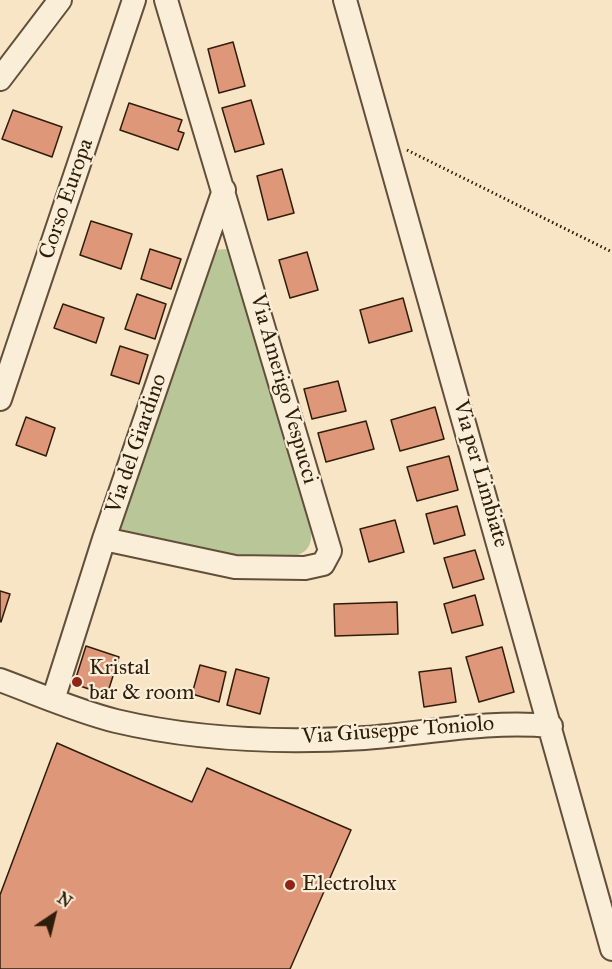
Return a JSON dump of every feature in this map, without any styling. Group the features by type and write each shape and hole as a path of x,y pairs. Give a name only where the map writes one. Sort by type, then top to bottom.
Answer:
{"street":[{"path":"0,79 60,0"},
{"name":"Via Amerigo Vespucci","path":"104,539 235,567 305,568 322,564 329,556 314,493 165,0"},
{"name":"Via per Limbiate","path":"345,0 612,949"},
{"name":"Corso Europa","path":"0,399 130,1"},
{"name":"Via del Giardino","path":"53,700 104,539 224,190"},
{"name":"Via Giuseppe Toniolo","path":"0,680 115,721 195,735 314,739 365,738 481,725 523,723 551,726"}],"path":[{"path":"384,138 612,252"}],"green space":[{"path":"227,249 233,254 311,525 311,539 307,549 289,557 268,559 215,553 120,530 209,255 214,250"}],"building":[{"path":"233,42 245,86 219,93 208,49"},
{"path":"251,100 264,144 235,152 222,108"},
{"path":"129,103 182,120 178,131 184,133 178,150 120,130"},
{"path":"13,110 62,127 52,157 2,139"},
{"path":"282,169 294,213 268,220 257,176"},
{"path":"91,221 132,234 121,269 80,255"},
{"path":"150,249 181,259 171,289 141,279"},
{"path":"307,252 318,290 290,298 279,260"},
{"path":"137,294 166,304 155,339 125,329"},
{"path":"403,298 412,331 369,343 360,310"},
{"path":"63,304 104,318 96,343 54,328"},
{"path":"120,346 148,355 139,384 111,375"},
{"path":"338,381 346,411 312,419 304,389"},
{"path":"435,407 444,439 400,451 391,420"},
{"path":"26,417 55,428 46,456 16,445"},
{"path":"366,421 374,449 326,462 318,433"},
{"path":"449,456 458,490 417,501 407,467"},
{"path":"457,506 465,535 434,544 426,514"},
{"path":"395,520 404,552 369,562 360,529"},
{"path":"475,550 484,579 453,588 444,558"},
{"path":"0,591 10,594 1,622 0,621"},
{"path":"475,595 483,625 452,633 444,604"},
{"path":"397,602 398,634 335,636 334,604"},
{"path":"86,646 119,657 107,695 74,684"},
{"path":"502,647 514,692 479,702 466,657"},
{"path":"200,665 226,672 219,702 192,694"},
{"path":"451,668 456,702 424,707 419,672"},
{"path":"236,669 269,678 260,714 227,705"},
{"path":"57,743 192,802 207,768 351,830 290,969 0,969 0,895"}],"place":[{"name":"Kristal bar & room","path":"77,682"},
{"name":"Electrolux","path":"290,885"}]}
